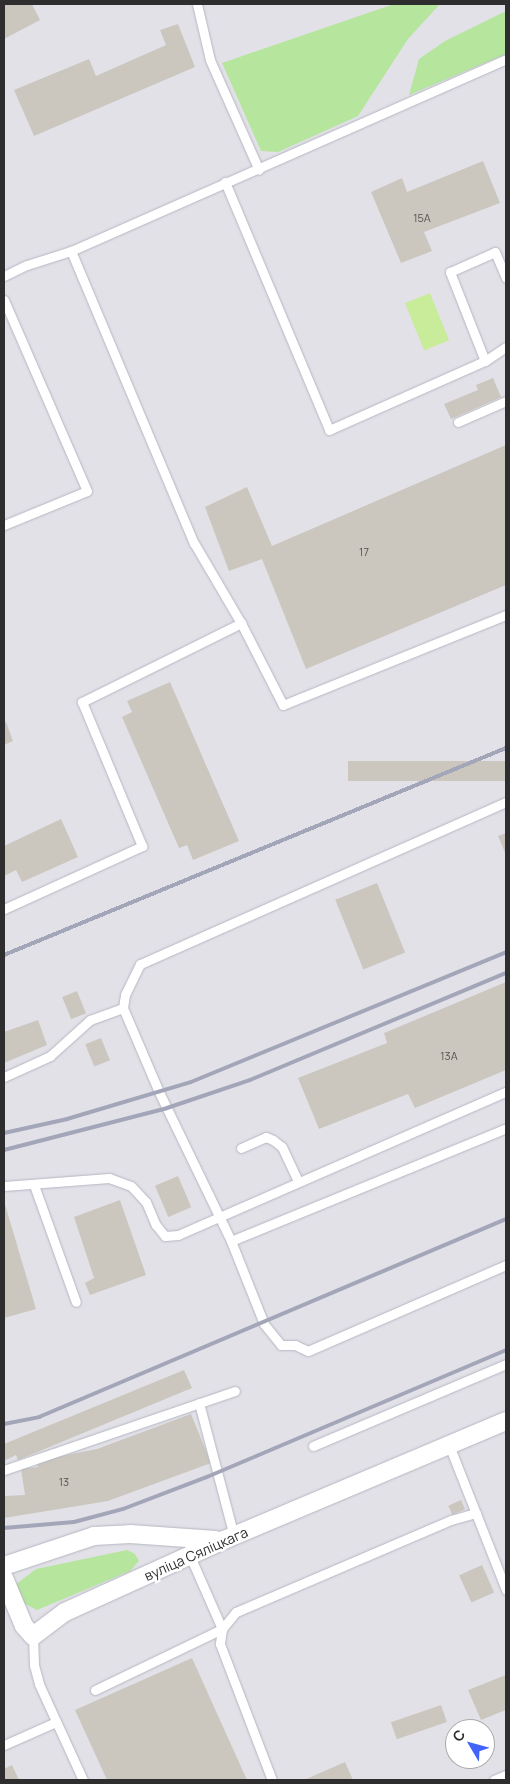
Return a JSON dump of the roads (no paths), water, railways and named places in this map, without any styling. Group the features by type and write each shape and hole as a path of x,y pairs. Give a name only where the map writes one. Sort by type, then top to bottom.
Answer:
{"street":[{"name":"вуліца Сяліцкага","path":"33,1636 65,1612 229,1538 506,1421"},
{"path":"4,1566 94,1536 130,1534 229,1538"},
{"path":"4,1578 24,1626 33,1636"}],"lane":[{"path":"197,4 210,60 259,170"},
{"path":"4,276 27,265 71,251 224,182 259,170 506,59"},
{"path":"224,182 329,430 485,360 504,348 506,359"},
{"path":"71,251 194,543 241,623 283,705 506,615"},
{"path":"485,360 450,272 495,252 506,278"},
{"path":"4,300 88,491 4,525"},
{"path":"458,422 506,400"},
{"path":"4,909 142,846 82,702 241,623"},
{"path":"506,802 140,964 125,995 123,1008 217,1217 232,1241 264,1324 281,1345 295,1345 308,1350 506,1265"},
{"path":"4,1077 50,1056 90,1020 123,1008"},
{"path":"4,1186 109,1178 132,1186 146,1202 156,1225 165,1236 178,1235 506,1092"},
{"path":"232,1241 506,1128"},
{"path":"241,1148 266,1137 273,1140 282,1147 298,1182"},
{"path":"34,1185 76,1302"},
{"path":"313,1446 506,1364"},
{"path":"4,1470 235,1391"},
{"path":"199,1404 229,1538"},
{"path":"449,1445 506,1590"},
{"path":"95,1690 222,1630 236,1612 451,1520 476,1513"},
{"path":"190,1556 222,1630 220,1644 272,1780"},
{"path":"33,1636 36,1674 83,1780"},
{"path":"4,1745 56,1722"},
{"path":"494,1780 506,1774"}],"railway":[{"path":"4,955 506,748"},
{"path":"4,1133 67,1119 191,1082 506,952"},
{"path":"4,1150 167,1108 250,1080 506,973"},
{"path":"4,1424 39,1417 506,1219"},
{"path":"4,1528 74,1522 123,1509 207,1477 506,1350"}]}
